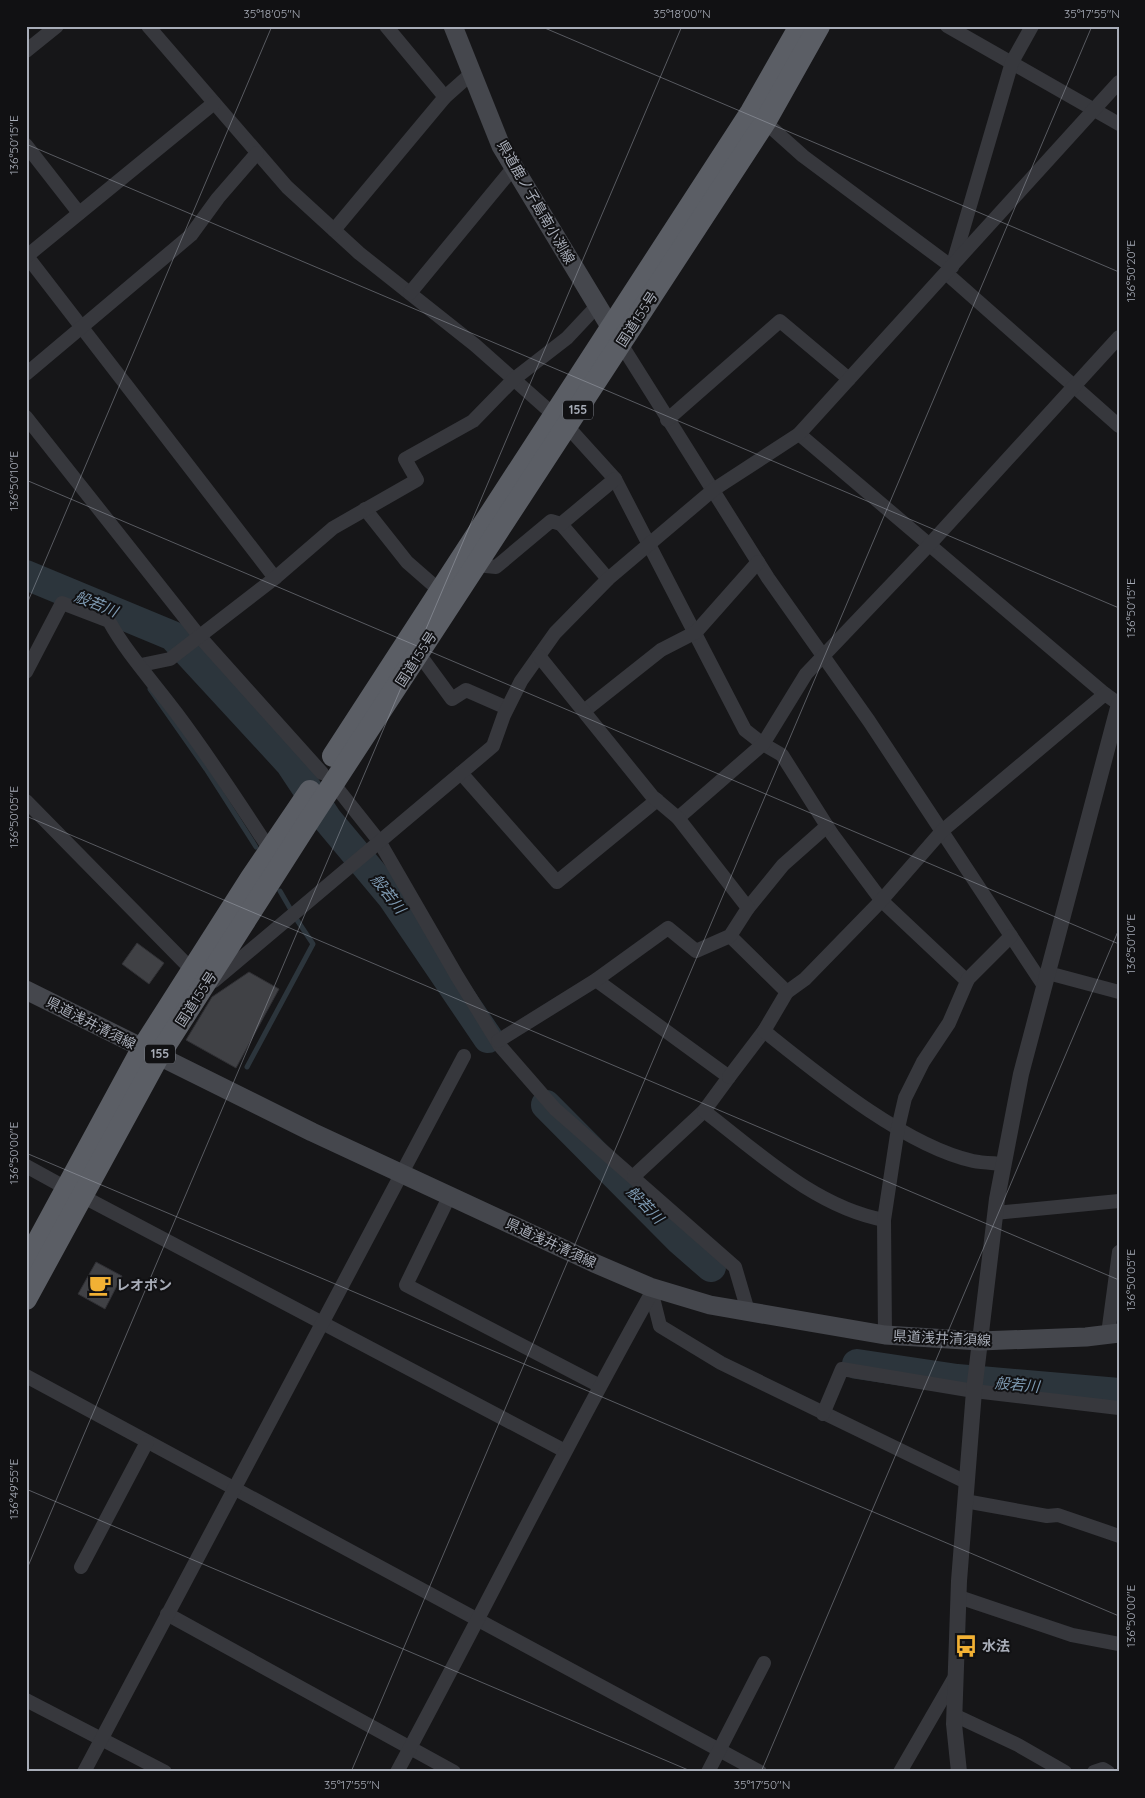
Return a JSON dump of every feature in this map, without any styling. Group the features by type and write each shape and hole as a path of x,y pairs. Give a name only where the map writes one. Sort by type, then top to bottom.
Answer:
{"highway":[{"name":"国道155号","path":"26,1299 74,1192 150,1053 326,780 419,654 476,565 561,421 751,112 800,26"},
{"name":"国道155号","path":"615,335 765,122 819,26"},
{"name":"国道155号","path":"326,780 439,590 561,421"},
{"name":"国道155号","path":"200,976 270,850 304,813"},
{"name":"国道155号","path":"26,1263 74,1192"}],"main road":[{"name":"県道鹿ノ子島南小渕線","path":"453,26 501,146 615,335"},
{"name":"県道浅井清須線","path":"26,990 150,1053 651,1290 710,1305 885,1335 980,1341 1113,1334"}],"street":[{"path":"26,50 58,26"},
{"path":"148,26 287,186 334,230 514,379 561,421 615,479 696,632 745,730 763,744 782,754 827,826 882,900 967,982"},
{"path":"386,26 445,97"},
{"path":"947,26 1119,124"},
{"path":"949,270 1012,62 1032,26"},
{"path":"334,230 445,97 472,73"},
{"path":"26,801 200,976 214,981 493,746 507,708 521,681 555,633 608,579 713,490 799,434 1119,82"},
{"path":"214,103 27,256 276,578"},
{"path":"765,122 803,156 949,270 1073,386 1119,426"},
{"path":"26,145 80,213"},
{"path":"26,374 191,235 218,198 257,153"},
{"path":"410,293 514,167"},
{"path":"141,665 170,659 179,653 276,578 333,528 417,480 405,459 473,421 514,379 568,338 597,306"},
{"path":"667,420 780,321 850,379"},
{"path":"615,335 758,562 823,655 1011,936 1046,979 1119,992"},
{"path":"678,818 763,744 806,674 930,544 1119,337"},
{"path":"26,417 197,640 326,780 377,843 424,915 457,976 498,1041 529,1081 555,1109 735,1266 748,1311"},
{"path":"799,434 1119,704 1020,1074 995,1213 974,1391 966,1482 954,1715 959,1772"},
{"path":"561,524 615,479"},
{"path":"365,509 407,562 439,590"},
{"path":"476,565 496,567 551,521 561,524 608,579"},
{"path":"584,711 661,650 696,632 758,562"},
{"path":"26,672 62,603 110,622 120,641 141,665 206,753 270,850"},
{"path":"419,654 452,699 466,690 507,708"},
{"path":"539,656 657,800 678,818 748,908"},
{"path":"634,1176 704,1111 764,1031 787,992 805,979 882,900 942,831 1105,694"},
{"path":"461,773 557,882 657,800"},
{"path":"498,1041 596,980 668,928 696,951 730,936 748,908 783,865 827,826"},
{"path":"730,936 787,992"},
{"path":"885,1335 884,1220 898,1128 905,1098 923,1062 949,1024 967,982 1011,936"},
{"path":"596,980 729,1077"},
{"path":"764,1031 882,1119 898,1128 927,1144 973,1161 1004,1164"},
{"path":"84,1772 166,1614 464,1056"},
{"path":"704,1111 777,1168 826,1200 862,1216 884,1220"},
{"path":"26,1166 322,1324 566,1451"},
{"path":"450,1195 406,1285 600,1386"},
{"path":"995,1213 1119,1201"},
{"path":"1113,1334 1119,1252"},
{"path":"397,1772 651,1290"},
{"path":"651,1290 660,1326 721,1363 966,1482"},
{"path":"823,1414 842,1369 974,1391 1119,1408"},
{"path":"26,1376 760,1772"},
{"path":"81,1567 147,1442"},
{"path":"965,1501 1047,1516 1058,1515 1119,1536"},
{"path":"959,1597 1072,1635 1119,1644"},
{"path":"166,1614 454,1772"},
{"path":"708,1772 764,1663"},
{"path":"900,1772 956,1675"},
{"path":"26,1700 165,1772"},
{"path":"954,1715 1018,1745 1065,1772"},
{"path":"1094,1772 1103,1768 1108,1772"}],"building":[{"path":"137,943 164,963 149,984 122,964"},
{"path":"249,972 279,989 236,1068 186,1040 212,997"},
{"name":"レオポン","path":"96,1262 122,1276 105,1309 78,1294"}],"waterway":[{"name":"般若川","path":"26,575 173,636 290,763 327,819 393,898 488,1038"},
{"path":"150,689 206,769 256,847"},
{"path":"280,891 291,910"},
{"path":"247,1067 313,944 297,920"},
{"name":"般若川","path":"546,1105 680,1240 711,1267"},
{"name":"般若川","path":"857,1364 957,1379 1119,1393"}],"place":[{"name":"レオポン","path":"100,1285"},
{"name":"水法","path":"966,1646"}]}
